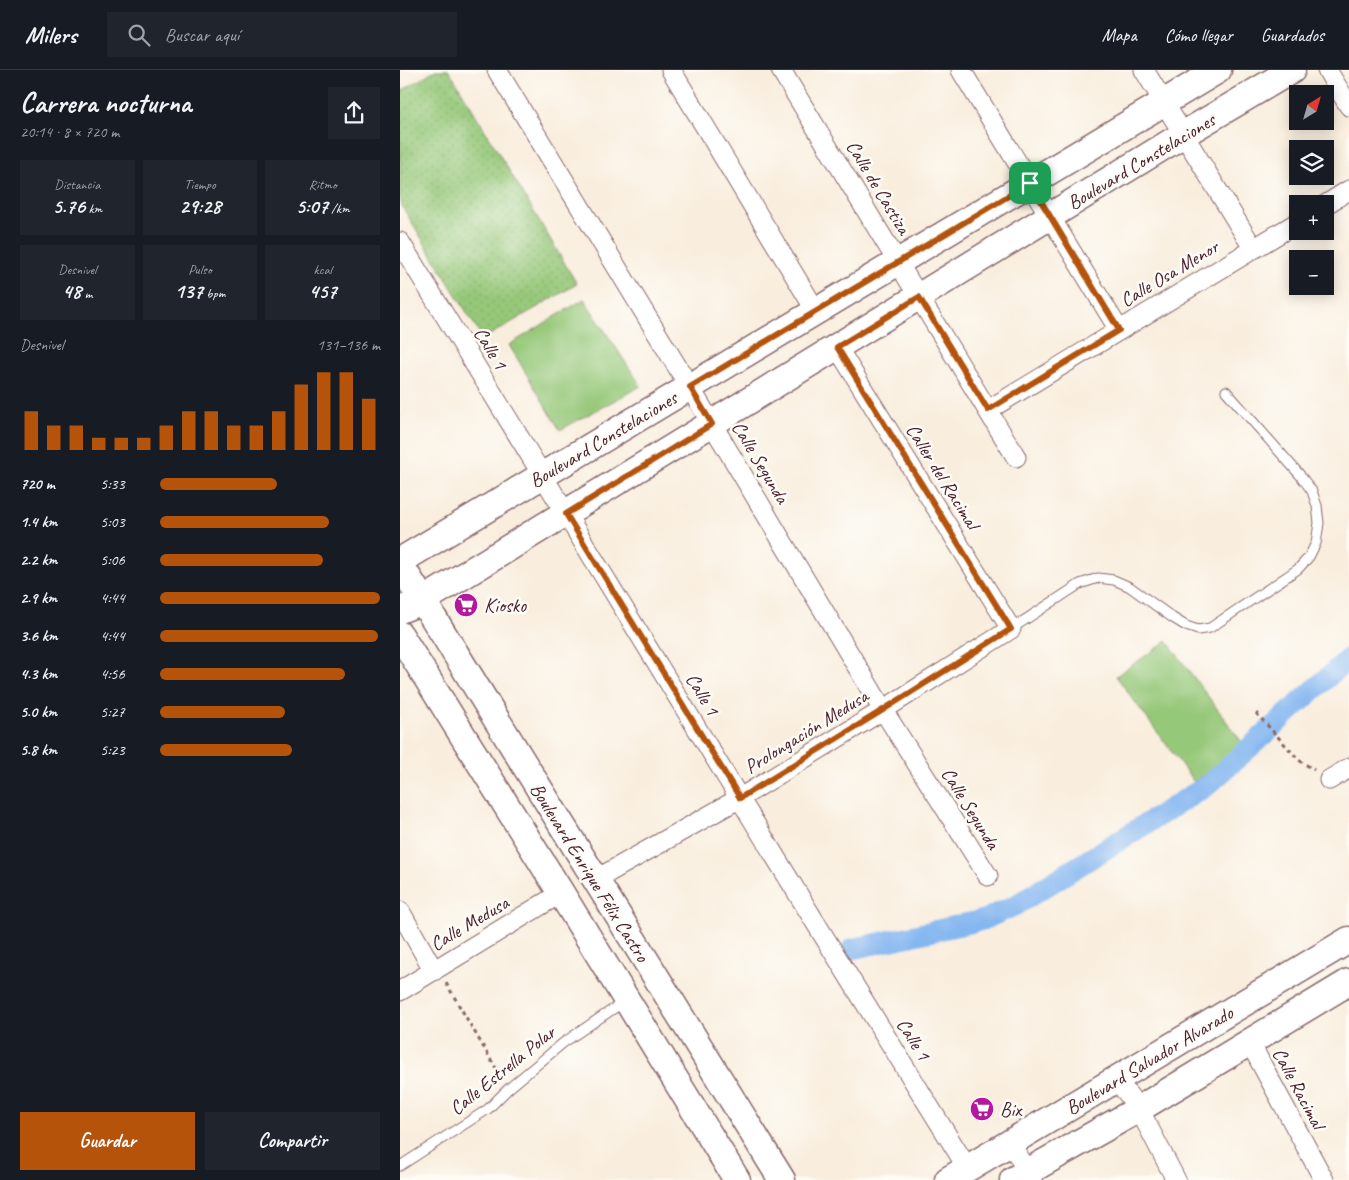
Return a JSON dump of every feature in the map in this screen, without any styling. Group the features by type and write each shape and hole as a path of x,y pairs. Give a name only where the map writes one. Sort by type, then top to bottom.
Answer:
{"street":[{"name":"Calle Segunda","path":"497,70 690,387 883,710 988,876"},
{"path":"671,70 816,311"},
{"name":"Calle de Castiza","path":"781,70 1016,457"},
{"path":"961,70 1119,330"},
{"path":"1144,70 1253,248"},
{"name":"Boulevard Constelaciones","path":"400,563 1218,70"},
{"name":"Boulevard Constelaciones","path":"411,606 566,514 1184,134 1292,70"},
{"path":"1327,70 1349,106"},
{"path":"1334,199 1349,190"},
{"name":"Calle Osa Menor","path":"988,410 1289,227"},
{"name":"Calle 1","path":"400,242 833,950 958,1174"},
{"name":"Caller del Racimal","path":"837,347 1011,629"},
{"name":"Boulevard Enrique Félix Castro","path":"400,563 411,606 595,880 782,1180"},
{"name":"Prolongación Medusa","path":"595,880 740,798 1011,629"},
{"name":"Boulevard Enrique Félix Castro","path":"400,635 737,1180"},
{"path":"1329,780 1349,768"},
{"name":"Calle Medusa","path":"400,991 561,893"},
{"path":"400,911 434,970"},
{"name":"Boulevard Salvador Alvarado","path":"958,1174 1349,940"},
{"name":"Boulevard Salvador Alvarado","path":"1024,1177 1349,982"},
{"name":"Calle Racimal","path":"1250,1043 1324,1180"},
{"path":"1117,1080 1139,1109 1176,1180"},
{"path":"1011,1143 1024,1177"}],"lane":[{"path":"1011,629 1080,584 1098,578 1114,580 1130,587 1186,626 1198,630 1210,628 1298,569 1309,556 1316,543 1319,523 1317,506 1312,491 1226,392"},
{"name":"Calle Estrella Polar","path":"400,1166 488,1109 508,1089 563,1043 626,1000"}],"path":[{"path":"1256,713 1299,760"},
{"path":"434,970 445,982 508,1089"}],"green space":[{"path":"435,70 449,70 577,284 483,339 400,203 400,92"},
{"path":"584,299 641,386 560,430 509,345"},
{"path":"1167,641 1244,745 1194,782 1116,676"}],"waterway":[{"path":"852,949 983,920 1016,905 1208,785 1349,658"}],"place":[{"name":"Kiosko","path":"466,605"},
{"name":"Bix","path":"982,1109"}],"route":[{"path":"1030,183 1119,330 988,410 919,297 837,347 1011,629 740,798 566,514 712,424 690,387 1030,183"}]}
